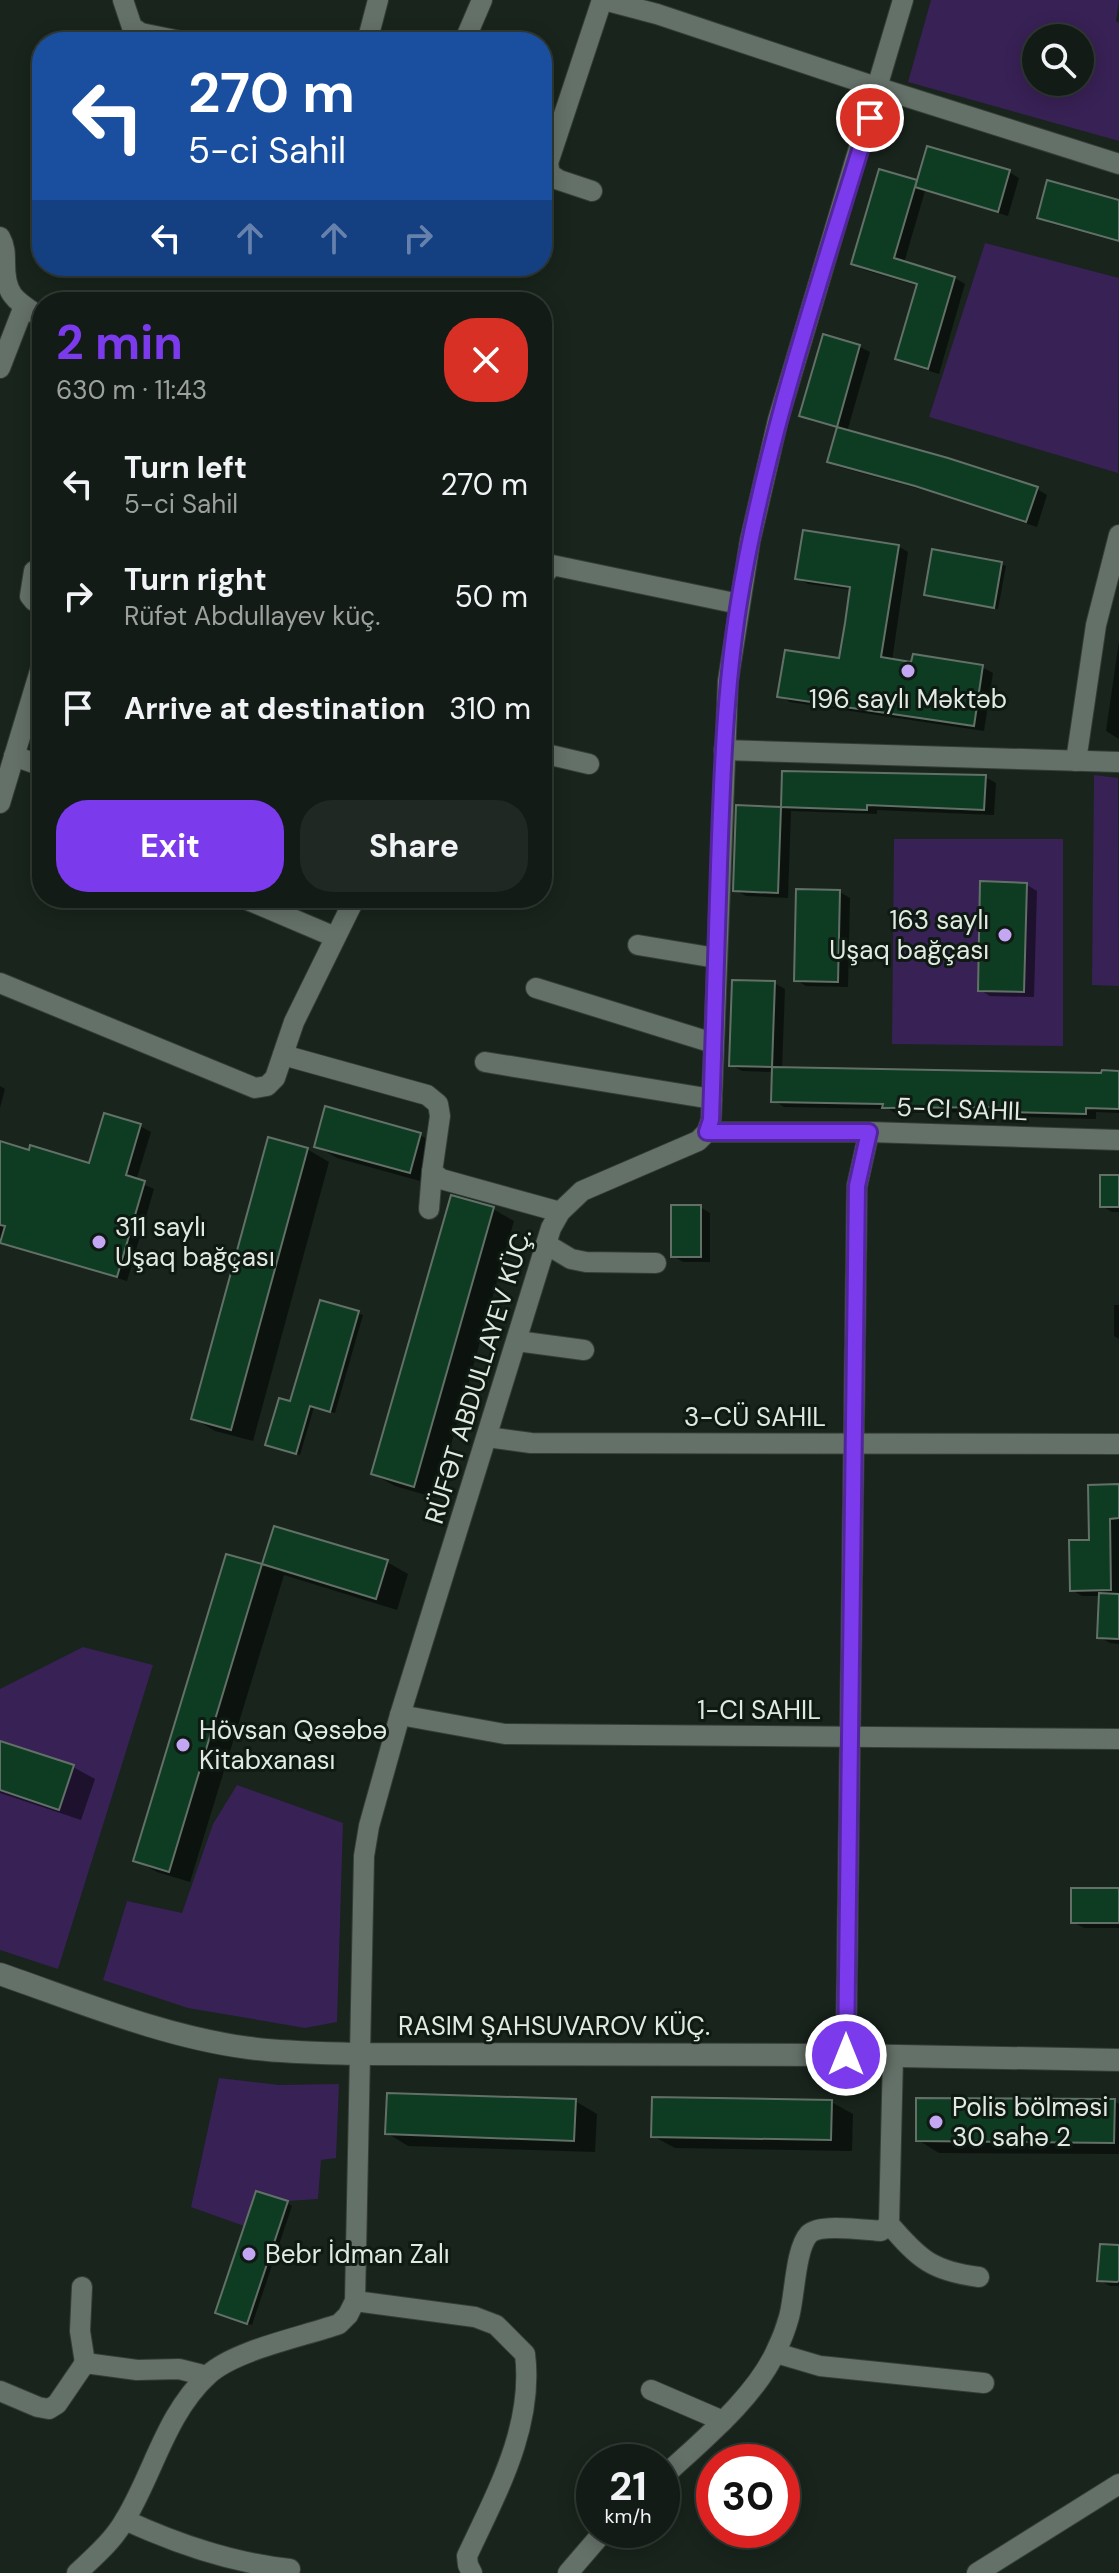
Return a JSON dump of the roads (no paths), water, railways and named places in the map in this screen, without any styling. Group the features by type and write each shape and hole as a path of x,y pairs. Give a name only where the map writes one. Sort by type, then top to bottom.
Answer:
{"street":[{"path":"123,0 132,27 140,32"},
{"path":"370,32 378,0"},
{"path":"468,32 482,0"},
{"path":"552,151 603,0 657,14 1119,164"},
{"path":"707,1132 712,1099 728,681 739,604 778,420 903,0"},
{"path":"552,175 592,191"},
{"path":"0,237 5,247 5,284 32,311"},
{"path":"0,368 24,306"},
{"path":"1076,761 1096,625 1119,535"},
{"path":"552,567 739,604"},
{"path":"0,803 32,697"},
{"path":"724,750 1119,762"},
{"path":"552,755 589,764"},
{"path":"14,756 32,762"},
{"path":"267,908 335,937"},
{"path":"0,983 255,1088 267,1086 275,1078 294,1022 350,908"},
{"path":"638,945 716,958"},
{"path":"536,988 713,1043"},
{"path":"283,1055 427,1095 438,1104 440,1116 429,1209"},
{"path":"485,1062 712,1099"},
{"name":"5-CI SAHIL","path":"707,1132 869,1132 1119,1140"},
{"name":"RÜFƏT ABDULLAYEV KÜÇ.","path":"355,2301 364,1856 369,1826 400,1715 546,1244 560,1212 582,1191 685,1148 707,1132"},
{"path":"846,2055 857,1186 869,1132"},
{"path":"432,1172 441,1179 560,1212"},
{"path":"546,1244 571,1259 586,1262 656,1263"},
{"path":"517,1341 584,1350"},
{"name":"3-CÜ SAHIL","path":"487,1437 531,1443 1119,1444"},
{"name":"1-CI SAHIL","path":"400,1715 505,1734 1119,1739"},
{"name":"RASIM ŞAHSUVAROV KÜÇ.","path":"0,1974 189,2036 248,2048 360,2054 846,2055 1119,2060"},
{"path":"893,2056 889,2224 911,2249 941,2270 979,2277"},
{"path":"680,2461 723,2421 759,2379 776,2353 789,2317 802,2246 810,2234 820,2228 881,2231 889,2224"},
{"path":"0,2391 38,2407 49,2409 57,2404 85,2363 80,2331 82,2287"},
{"path":"77,2573 113,2538 125,2520 164,2436 207,2376 247,2354 339,2324 355,2301 475,2317 496,2325 525,2354 526,2401 509,2465 467,2556 472,2573"},
{"path":"776,2353 820,2366 984,2383"},
{"path":"85,2363 137,2370 179,2369 207,2376"},
{"path":"651,2390 723,2421"},
{"path":"977,2573 1119,2484"},
{"path":"125,2520 160,2536 253,2569 290,2569"},
{"path":"568,2573 590,2548"}],"place":[{"name":"196 saylı Məktəb","path":"908,671"},
{"name":"163 saylı Uşaq bağçası","path":"1005,935"},
{"name":"311 saylı Uşaq bağçası","path":"99,1242"},
{"name":"Hövsan Qəsəbə Kitabxanası","path":"183,1745"},
{"name":"Polis bölməsi 30 sahə 2","path":"936,2122"},
{"name":"Bebr İdman Zalı","path":"249,2254"}]}
